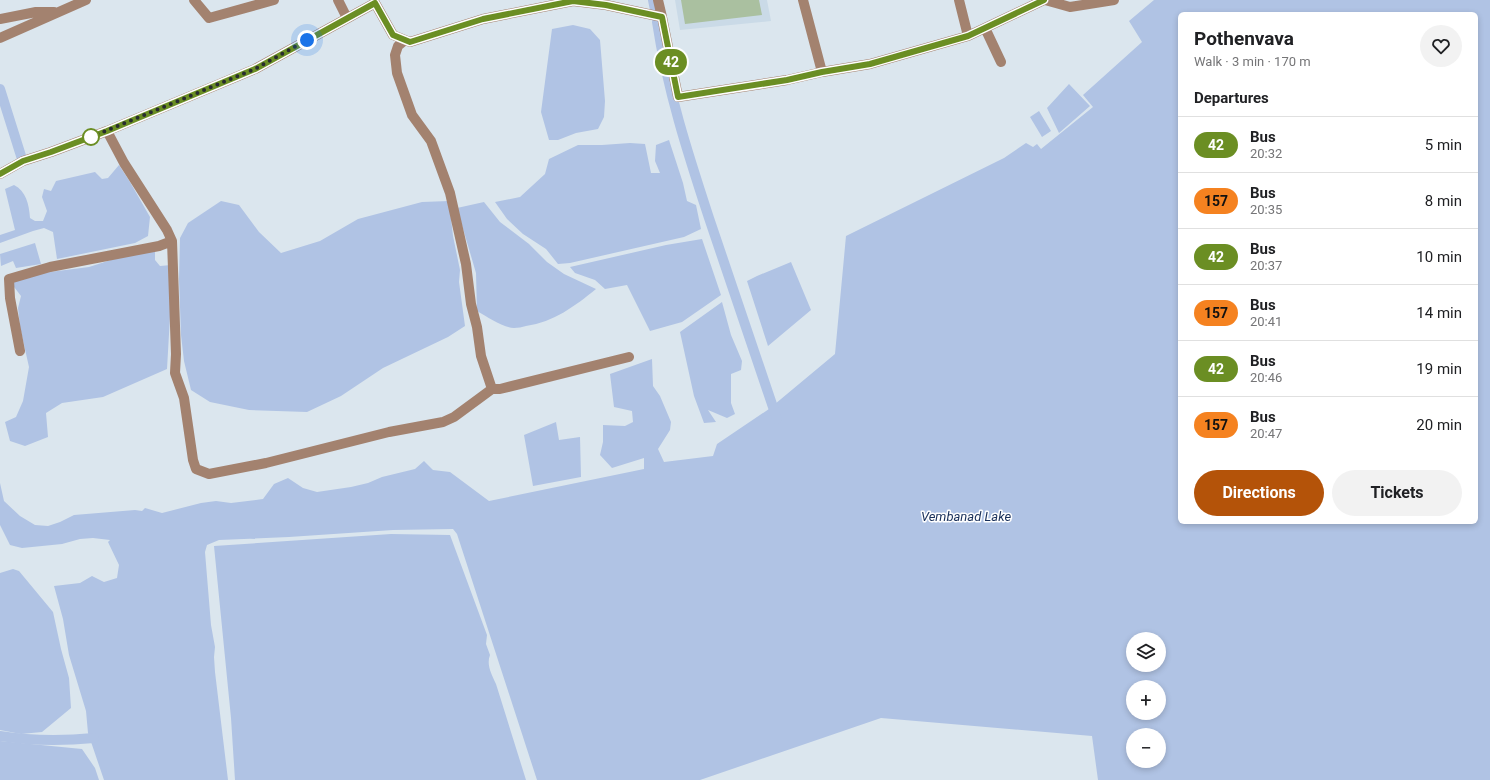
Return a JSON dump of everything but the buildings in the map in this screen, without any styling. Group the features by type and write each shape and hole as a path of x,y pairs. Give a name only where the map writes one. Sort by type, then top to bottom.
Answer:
{"street":[{"path":"0,38 86,0"},
{"path":"194,0 210,18 274,0"},
{"path":"338,0 347,18"},
{"path":"658,0 678,97 787,80 822,72 870,64 968,36 1045,0 1070,7 1114,0"},
{"path":"802,0 822,72"},
{"path":"959,0 968,36"},
{"path":"0,174 23,161 107,131 255,69 347,18 374,1 393,35 410,42 483,19 573,1 605,2 662,17"},
{"path":"0,19 36,12 58,12"},
{"path":"985,28 1001,62"},
{"path":"405,40 398,46 395,55 397,73 412,115 432,141 450,193 466,264 471,304 482,356 492,389"},
{"path":"107,131 124,163 167,230 172,241 176,354 175,372 184,398 193,460 196,469 209,474 266,463 389,432 443,422 454,417 492,389 500,389 630,356"},
{"path":"20,351 10,298 9,278 50,267 159,246 172,241"}],"shaded area":[{"path":"675,0 767,0 771,21 680,30"}],"green space":[{"path":"681,0 759,0 762,15 685,24"}],"water":[{"name":"Vembanad Lake","path":"1154,0 1490,0 1490,780 1098,780 1092,736 881,718 700,780 537,780 457,534 453,529 393,530 219,540 207,545 205,552 211,625 215,647 215,672 228,780 104,780 88,733 86,711 69,655 63,619 54,586 80,583 92,576 104,582 117,578 119,565 108,542 110,540 93,538 80,539 62,544 22,548 10,545 0,525 0,483 4,501 20,516 35,525 48,526 74,515 135,510 142,511 145,508 162,513 201,503 216,501 231,503 263,499 274,484 288,478 303,488 317,492 351,487 368,483 382,477 415,469 424,461 433,470 450,472 489,501 644,469 644,458 612,468 600,455 603,442 603,425 625,426 633,422 632,411 614,407 610,374 652,359 653,386 660,396 671,422 670,430 658,449 664,462 713,456 717,444 769,409 835,354 846,236 1004,158 1026,143 1033,147 1037,144 1041,149 1093,107 1083,95 1142,42 1129,21"},
{"path":"573,25 590,29 600,40 605,101 604,117 598,129 576,133 558,140 549,140 541,112 552,29"},
{"path":"1069,84 1090,106 1059,133 1047,108"},
{"path":"1039,111 1051,131 1042,137 1030,117"},
{"path":"669,140 683,183 687,201 696,205 701,229 684,237 570,263 558,264 546,249 523,234 507,219 495,202 520,197 545,174 549,159 578,145 630,143 645,144 651,173 660,173 655,161 656,145"},
{"path":"119,165 150,217 148,236 135,243 57,259 53,232 44,228 0,243 0,235 15,230 5,189 14,185 18,188 26,198 30,218 35,221 43,221 47,211 42,197 44,189 51,191 56,181 95,172 102,179 108,178"},
{"path":"221,201 239,205 259,232 281,253 320,241 358,219 422,202 449,201 453,236 460,270 459,282 465,326 448,337 383,368 341,396 307,412 249,410 210,402 191,390 184,361 181,335 179,279 180,238 188,223"},
{"path":"484,202 500,222 529,244 547,262 564,274 596,289 572,307 555,317 536,324 520,327 514,328 504,326 477,311 476,273 457,208"},
{"path":"702,239 721,295 682,322 650,331 627,285 605,289 595,280 575,273 570,267 666,245"},
{"path":"35,243 41,264 16,268 13,261 1,266 0,254"},
{"path":"155,249 155,260 160,266 171,265 171,299 167,369 103,397 62,403 46,413 48,437 25,446 10,441 5,422 16,417 23,401 29,367 20,327 18,308 21,296 11,283 42,273 89,267 117,258"},
{"path":"791,262 811,310 768,346 747,281"},
{"path":"722,302 731,335 742,361 741,370 731,374 731,403 735,414 727,418 708,410 716,422 704,423 694,396 680,332"},
{"path":"556,422 559,440 580,437 581,477 533,486 524,435"},
{"path":"391,534 450,535 487,635 486,644 490,655 490,670 496,684 526,780 235,780 231,718 214,546"},
{"path":"13,569 19,571 53,612 69,678 71,708 42,732 21,734 0,730 0,573"},
{"path":"0,741 82,749 95,768 99,780 0,780"}],"waterway":[{"path":"653,0 655,10"},
{"path":"657,22 666,72 686,146 717,243 777,419"},
{"path":"0,89 22,159"},
{"path":"0,736 47,740 94,738"}],"bus line":[{"name":"42","path":"0,174 23,161 107,131 255,69 375,3 393,35 410,42 483,19 573,1 606,5 662,17 678,97 787,80 822,72 870,64 968,36 1044,0"}],"route":[{"path":"91,137 255,69 307,40"}]}
